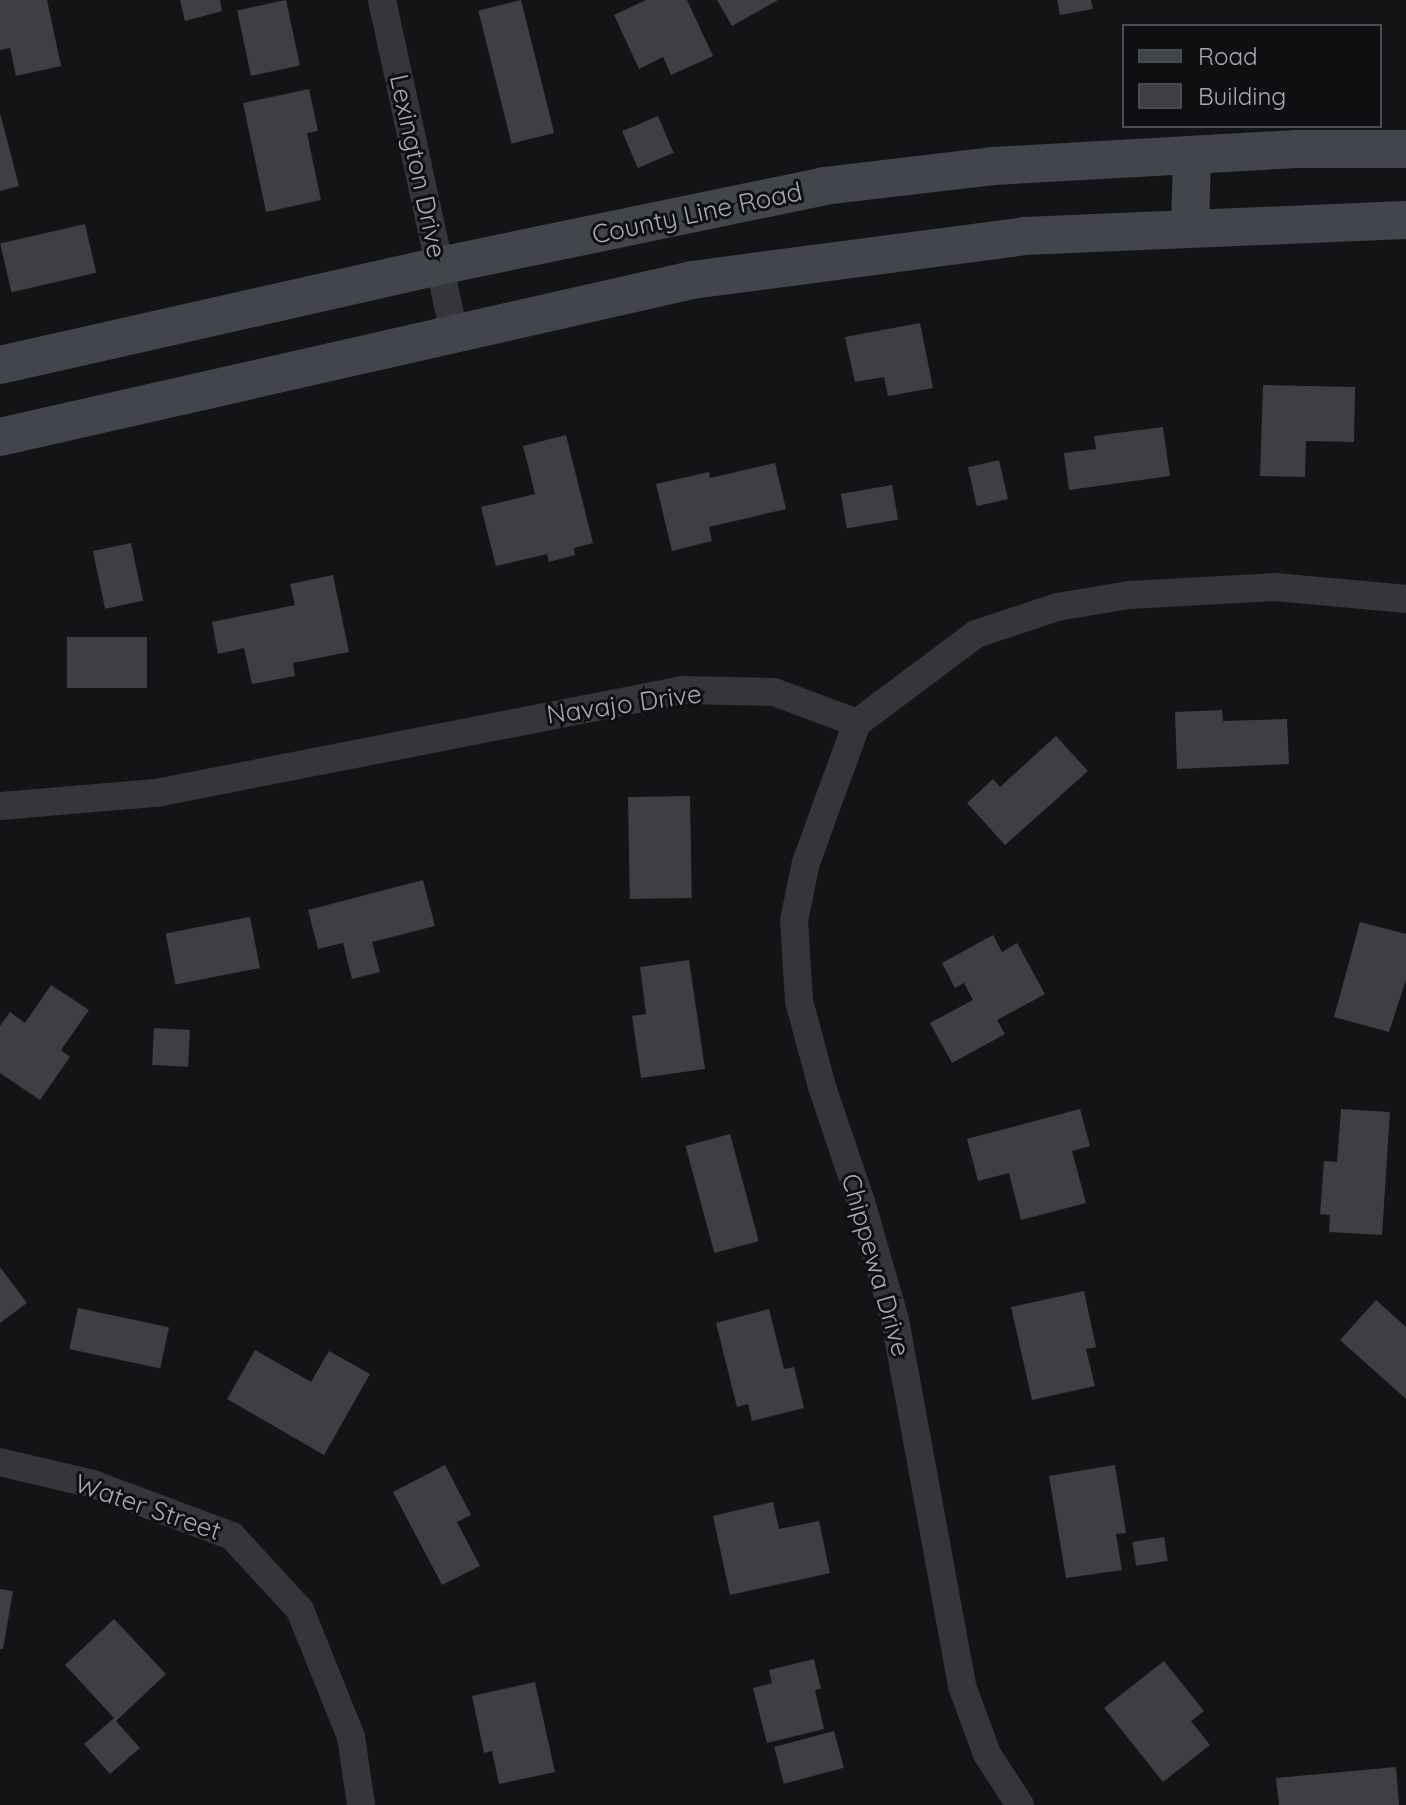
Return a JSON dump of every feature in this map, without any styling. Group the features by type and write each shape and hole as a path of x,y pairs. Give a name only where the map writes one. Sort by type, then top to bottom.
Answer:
{"main road":[{"name":"County Line Road","path":"0,365 439,266 824,186 993,166 1297,149 1406,149"},
{"path":"1190,228 1192,155"},
{"path":"0,437 692,280 1024,236 1401,219"}],"street":[{"name":"Lexington Drive","path":"382,0 454,332"},
{"path":"857,723 976,634 1057,607 1129,595 1275,587 1406,599"},
{"name":"Navajo Drive","path":"0,806 156,793 683,690 774,692 857,723"},
{"name":"Chippewa Drive","path":"857,723 806,862 794,921 799,1001 822,1087 861,1202 895,1320 962,1686 987,1754 1020,1805"},
{"name":"Water Street","path":"0,1462 93,1484 232,1536 300,1610 351,1737 361,1805"}],"building":[{"path":"0,0 47,0 61,66 16,76 10,48 0,50"},
{"path":"180,0 220,0 222,11 185,21"},
{"path":"286,0 300,66 251,76 237,10"},
{"path":"521,0 554,133 511,144 478,11"},
{"path":"646,0 687,0 713,56 671,75 663,57 639,69 614,15"},
{"path":"717,0 778,0 732,26"},
{"path":"1057,0 1091,0 1093,9 1060,15"},
{"path":"309,89 318,131 307,133 321,200 266,212 243,103"},
{"path":"0,113 19,186 0,191"},
{"path":"658,116 674,153 638,168 622,131"},
{"path":"85,224 96,273 11,292 0,244"},
{"path":"920,323 933,388 888,396 884,377 855,382 845,337"},
{"path":"1263,385 1355,387 1354,442 1306,441 1305,477 1260,476"},
{"path":"1163,427 1170,476 1069,490 1064,453 1096,449 1094,436"},
{"path":"566,435 593,543 574,548 575,555 549,562 547,554 496,566 481,507 535,494 523,446"},
{"path":"999,460 1008,499 977,506 968,467"},
{"path":"775,463 786,509 709,527 712,541 672,551 656,484 709,472 710,478"},
{"path":"892,485 898,519 847,528 841,494"},
{"path":"131,543 143,601 105,609 93,551"},
{"path":"333,575 349,652 293,663 295,676 252,684 244,648 218,654 212,622 295,605 290,584"},
{"path":"67,637 147,637 147,688 67,688"},
{"path":"1222,710 1223,721 1287,719 1289,764 1177,769 1175,712"},
{"path":"1056,736 1088,771 1005,845 967,803 993,779 1000,787"},
{"path":"690,796 692,898 630,899 628,797"},
{"path":"423,880 435,926 372,942 380,972 352,979 343,943 318,949 308,910"},
{"path":"250,917 260,968 176,984 166,933"},
{"path":"1360,922 1406,934 1406,980 1389,1032 1334,1017"},
{"path":"993,935 1002,952 1017,943 1045,994 997,1020 1005,1034 952,1063 930,1023 973,1000 964,983 955,988 942,963"},
{"path":"689,960 705,1069 641,1078 632,1016 646,1014 640,967"},
{"path":"51,985 89,1010 61,1050 70,1057 40,1100 0,1073 0,1026 10,1012 25,1023"},
{"path":"154,1028 190,1030 188,1067 152,1065"},
{"path":"1080,1109 1090,1146 1072,1151 1086,1203 1021,1220 1009,1173 978,1181 967,1139"},
{"path":"1341,1109 1390,1112 1382,1235 1329,1232 1330,1215 1320,1214 1324,1161 1337,1162"},
{"path":"730,1134 759,1241 714,1253 686,1146"},
{"path":"0,1267 27,1303 0,1323"},
{"path":"1084,1291 1096,1347 1086,1349 1095,1386 1032,1400 1011,1307"},
{"path":"1376,1300 1406,1327 1406,1399 1340,1340"},
{"path":"78,1308 169,1327 160,1368 69,1349"},
{"path":"769,1309 784,1369 794,1367 804,1408 752,1421 748,1404 737,1407 716,1323"},
{"path":"255,1350 311,1382 329,1351 370,1374 324,1455 227,1399"},
{"path":"445,1465 471,1515 457,1522 480,1566 442,1585 393,1492"},
{"path":"1115,1465 1126,1533 1116,1534 1122,1570 1066,1578 1049,1476"},
{"path":"773,1502 779,1529 819,1521 830,1573 730,1595 713,1516"},
{"path":"1164,1537 1168,1561 1136,1566 1132,1542"},
{"path":"0,1589 13,1591 3,1649 0,1649"},
{"path":"114,1619 166,1674 116,1721 140,1748 110,1774 84,1744 114,1718 65,1665"},
{"path":"814,1659 821,1689 815,1690 824,1729 767,1743 753,1688 772,1683 769,1670"},
{"path":"1164,1661 1204,1711 1191,1721 1210,1745 1163,1782 1104,1708"},
{"path":"535,1682 555,1772 499,1784 492,1751 484,1753 472,1696"},
{"path":"834,1731 844,1768 784,1784 774,1747"},
{"path":"1396,1767 1399,1805 1279,1805 1276,1778"}]}
